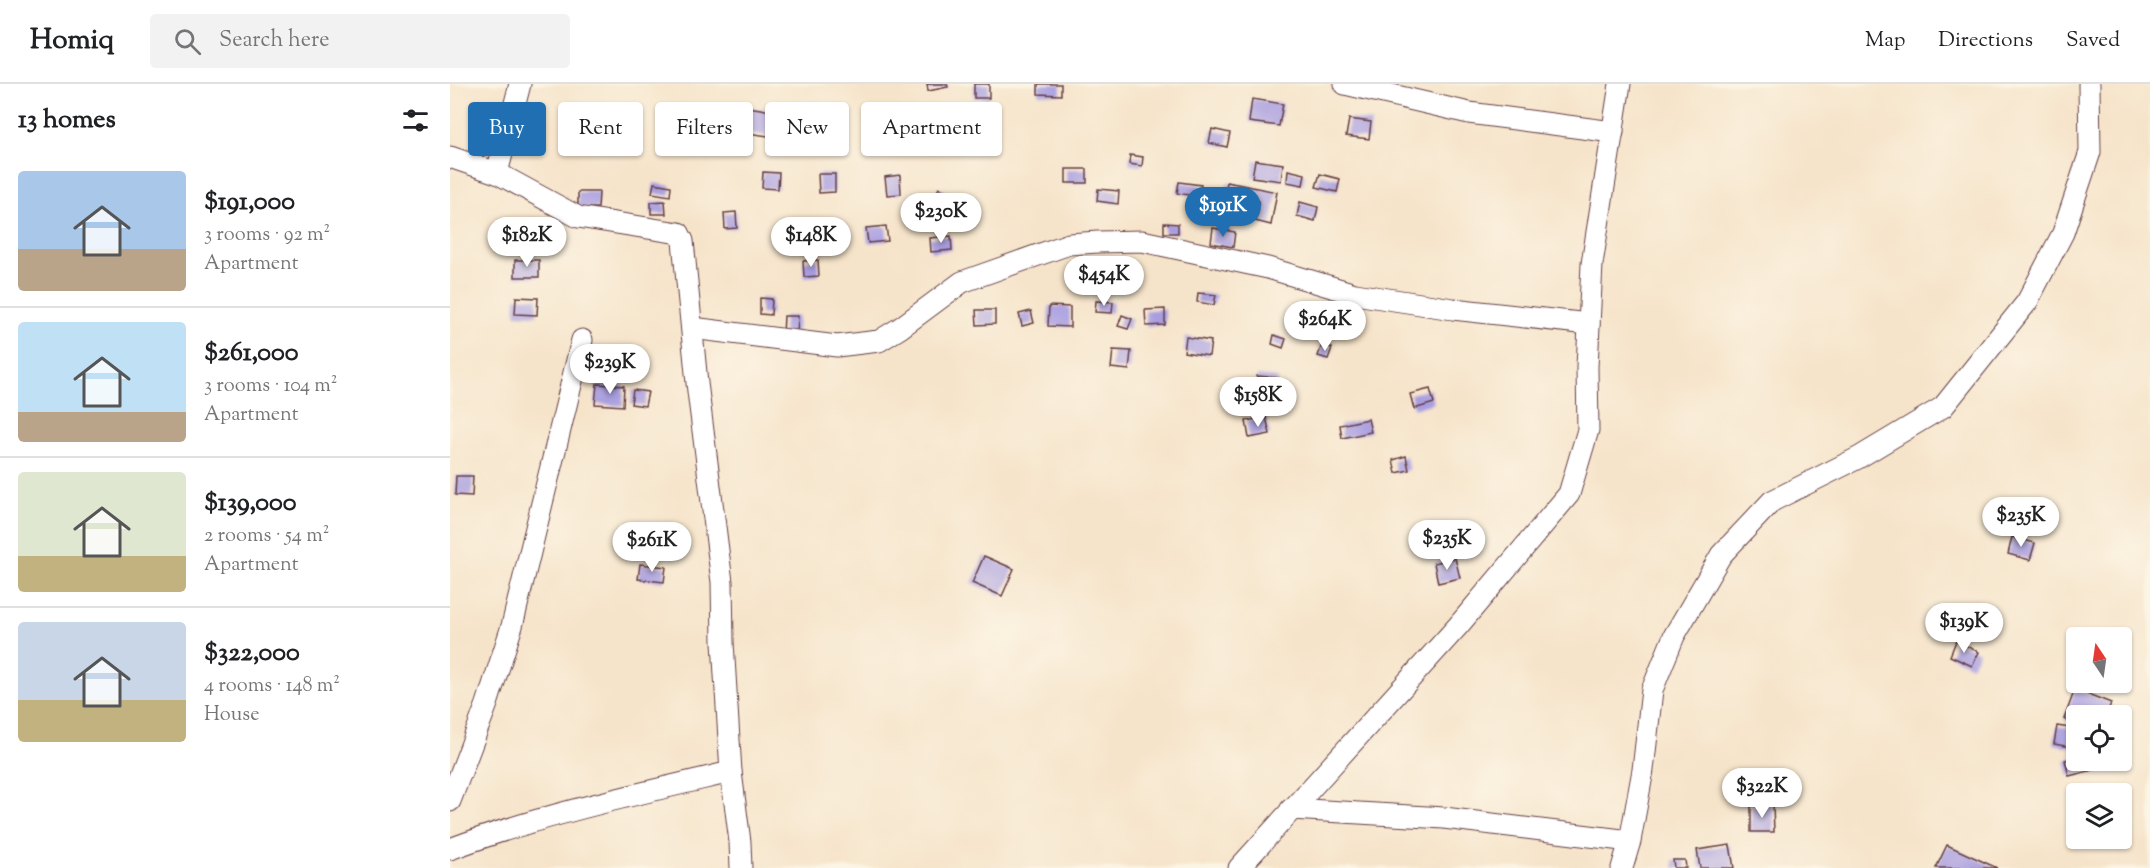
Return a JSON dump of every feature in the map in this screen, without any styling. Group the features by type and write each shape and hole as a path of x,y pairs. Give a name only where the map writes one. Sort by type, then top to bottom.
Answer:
{"street":[{"path":"497,173 520,84"},
{"path":"1345,84 1469,113 1613,132"},
{"path":"1622,868 1630,841 1643,770 1652,690 1674,636 1721,555 1772,501 1858,458 1943,407 2027,302 2063,233 2090,152 2089,84"},
{"path":"1239,868 1458,626 1569,494 1588,430 1587,367 1592,264 1613,132 1624,86"},
{"path":"450,157 497,173 579,217 679,233 683,241 722,582 723,642 731,772 741,868"},
{"path":"692,328 837,346 879,341 962,282 1069,244 1098,242 1142,242 1165,246 1268,268 1355,294 1453,309 1589,324"},
{"path":"450,801 487,704 512,626 582,340"},
{"path":"450,849 490,834 599,803 731,772"},
{"path":"1291,809 1444,818 1630,841"}],"building":[{"path":"927,84 947,84 948,87 928,91"},
{"path":"974,84 989,84 989,98 974,98"},
{"path":"1038,84 1061,84 1061,95 1038,94"},
{"path":"1252,99 1283,104 1279,126 1249,122"},
{"path":"753,108 765,110 765,136 753,134"},
{"path":"1349,119 1371,122 1369,139 1346,136"},
{"path":"1212,129 1230,133 1227,147 1209,143"},
{"path":"1130,155 1143,157 1142,166 1129,164"},
{"path":"1255,160 1283,164 1281,181 1252,177"},
{"path":"1066,169 1087,169 1087,183 1066,183"},
{"path":"1288,170 1305,174 1303,185 1287,182"},
{"path":"763,172 779,173 778,189 762,188"},
{"path":"818,174 835,174 835,192 819,193"},
{"path":"1320,174 1340,179 1337,192 1316,187"},
{"path":"900,175 901,194 887,195 885,177"},
{"path":"1179,182 1201,185 1199,197 1177,193"},
{"path":"1227,182 1277,192 1271,225 1255,221 1259,201 1225,194"},
{"path":"654,183 671,186 670,196 652,193"},
{"path":"939,188 960,198 954,210 933,199"},
{"path":"1098,189 1119,191 1118,204 1097,201"},
{"path":"578,192 599,192 598,208 578,208"},
{"path":"665,201 666,214 651,214 651,202"},
{"path":"1300,202 1318,207 1315,221 1297,216"},
{"path":"736,212 737,228 725,229 724,213"},
{"path":"1164,223 1178,224 1178,233 1164,233"},
{"path":"886,226 888,241 868,243 866,228"},
{"path":"1213,228 1235,232 1233,247 1211,243"},
{"path":"951,236 952,250 931,252 930,238"},
{"path":"515,260 539,260 539,277 515,277"},
{"path":"818,260 819,276 804,277 803,261"},
{"path":"1198,293 1216,295 1214,305 1197,302"},
{"path":"516,297 538,298 537,315 515,314"},
{"path":"760,298 772,299 771,315 760,314"},
{"path":"1096,301 1113,302 1112,313 1095,312"},
{"path":"1049,306 1070,307 1070,327 1048,326"},
{"path":"1165,309 1165,325 1146,326 1145,310"},
{"path":"976,310 995,310 995,324 977,325"},
{"path":"1031,311 1034,323 1022,326 1019,314"},
{"path":"1122,315 1132,319 1128,329 1118,326"},
{"path":"784,316 798,316 797,334 783,334"},
{"path":"1274,335 1286,339 1283,348 1272,344"},
{"path":"1186,337 1211,341 1209,356 1184,352"},
{"path":"1322,345 1332,348 1328,359 1318,356"},
{"path":"1113,350 1131,351 1129,370 1111,368"},
{"path":"1257,376 1278,378 1277,393 1256,391"},
{"path":"597,384 624,386 623,406 595,404"},
{"path":"1430,389 1434,403 1414,409 1410,394"},
{"path":"633,390 648,392 645,406 631,404"},
{"path":"1266,417 1270,434 1249,438 1246,421"},
{"path":"1368,419 1371,432 1342,438 1340,425"},
{"path":"1406,456 1409,470 1396,473 1393,460"},
{"path":"456,476 473,476 472,496 455,495"},
{"path":"2012,537 2035,543 2030,560 2008,554"},
{"path":"984,556 1014,569 1002,596 972,583"},
{"path":"1455,558 1460,578 1438,583 1434,563"},
{"path":"640,564 666,567 664,582 638,579"},
{"path":"1956,641 1979,652 1972,666 1950,656"},
{"path":"2074,693 2085,693 2111,703 2110,705 2069,705"},
{"path":"2057,726 2066,727 2066,746 2054,744"},
{"path":"2068,771 2089,771 2069,776"},
{"path":"1773,805 1774,832 1751,832 1751,806"},
{"path":"1730,845 1734,868 1700,868 1697,850"},
{"path":"1947,845 1997,868 1936,868"},
{"path":"1673,860 1685,860 1686,868 1674,868"}]}
